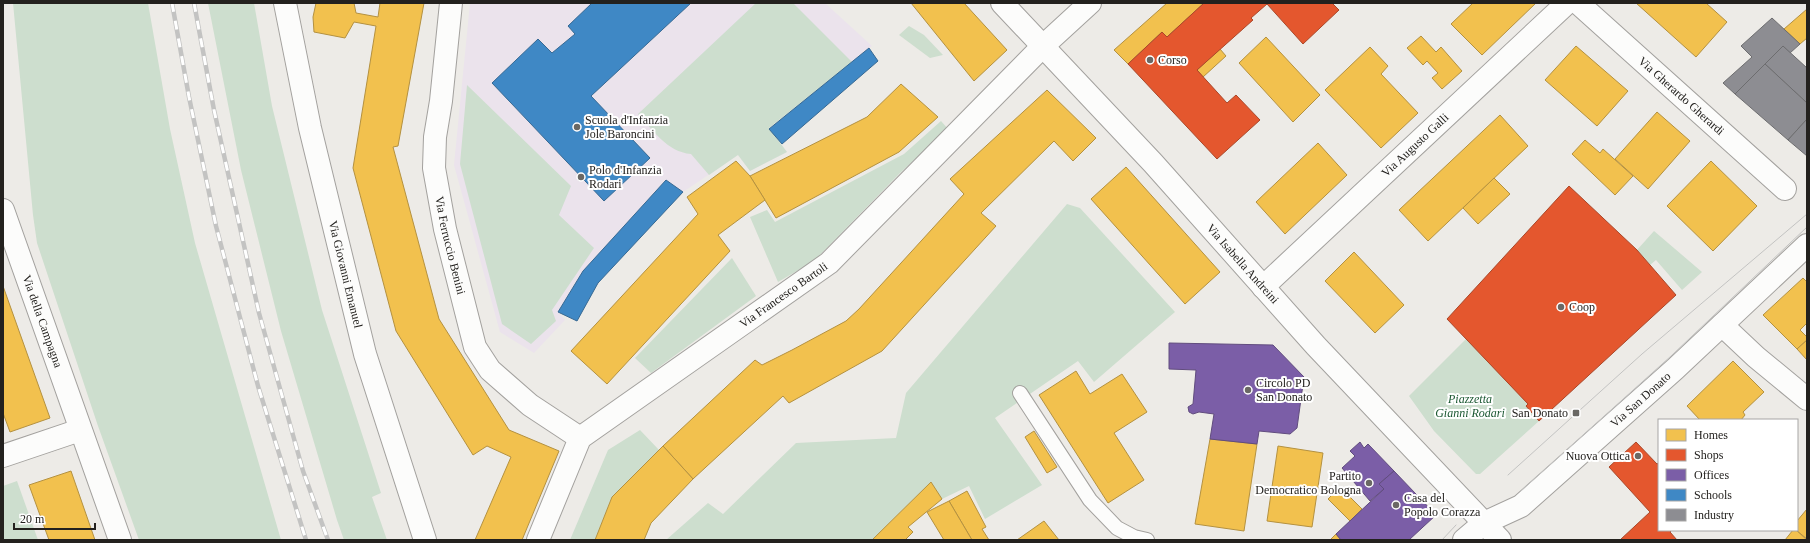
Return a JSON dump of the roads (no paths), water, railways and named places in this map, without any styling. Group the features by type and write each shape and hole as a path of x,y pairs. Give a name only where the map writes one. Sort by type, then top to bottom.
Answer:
{"street":[{"name":"Via Giovanni Emanuel","path":"285,3 310,128 366,354 425,540"},
{"name":"Via Ferruccio Benini","path":"451,3 440,109 435,137 434,168 445,229 475,347 490,370 530,405 580,438"},
{"name":"Via Isabella Andreini","path":"1002,3 1153,163 1316,346 1500,540"},
{"name":"Via Francesco Bartoli","path":"580,438 829,263 1042,47 1090,3"},
{"name":"Via Augusto Galli","path":"1263,288 1567,3"},
{"name":"Via Gherardo Gherardi","path":"1578,3 1785,189"},
{"name":"Via della Campagna","path":"3,212 120,540"},
{"name":"Via San Donato","path":"1464,540 1484,523 1521,506 1722,325 1807,245"},
{"path":"1722,325 1807,399"},
{"path":"3,456 80,430"},
{"path":"538,540 580,438"}],"lane":[{"path":"1020,393 1090,500 1117,528 1134,537 1147,540"}],"tram line":[{"path":"1508,475 1642,354 1807,214"},
{"path":"1521,491 1671,356 1807,227"},
{"path":"1442,540 1456,525"}],"railway":[{"path":"172,3 189,97 216,226 258,386 306,540"},
{"path":"194,3 214,110 259,313 303,471 328,540"}],"place":[{"name":"Corso","path":"1150,60"},
{"name":"Scuola d'Infanzia Jole Baroncini","path":"577,127"},
{"name":"Polo d'Infanzia Rodari","path":"581,177"},
{"name":"Coop","path":"1561,307"},
{"name":"Circolo PD San Donato","path":"1248,390"},
{"name":"San Donato","path":"1576,413"},
{"name":"Nuova Ottica","path":"1638,456"},
{"name":"Partito Democratico Bologna","path":"1369,483"},
{"name":"Casa del Popolo Corazza","path":"1396,505"}],"park label":[{"name":"Piazzetta Gianni Rodari","path":"1470,406"}]}
